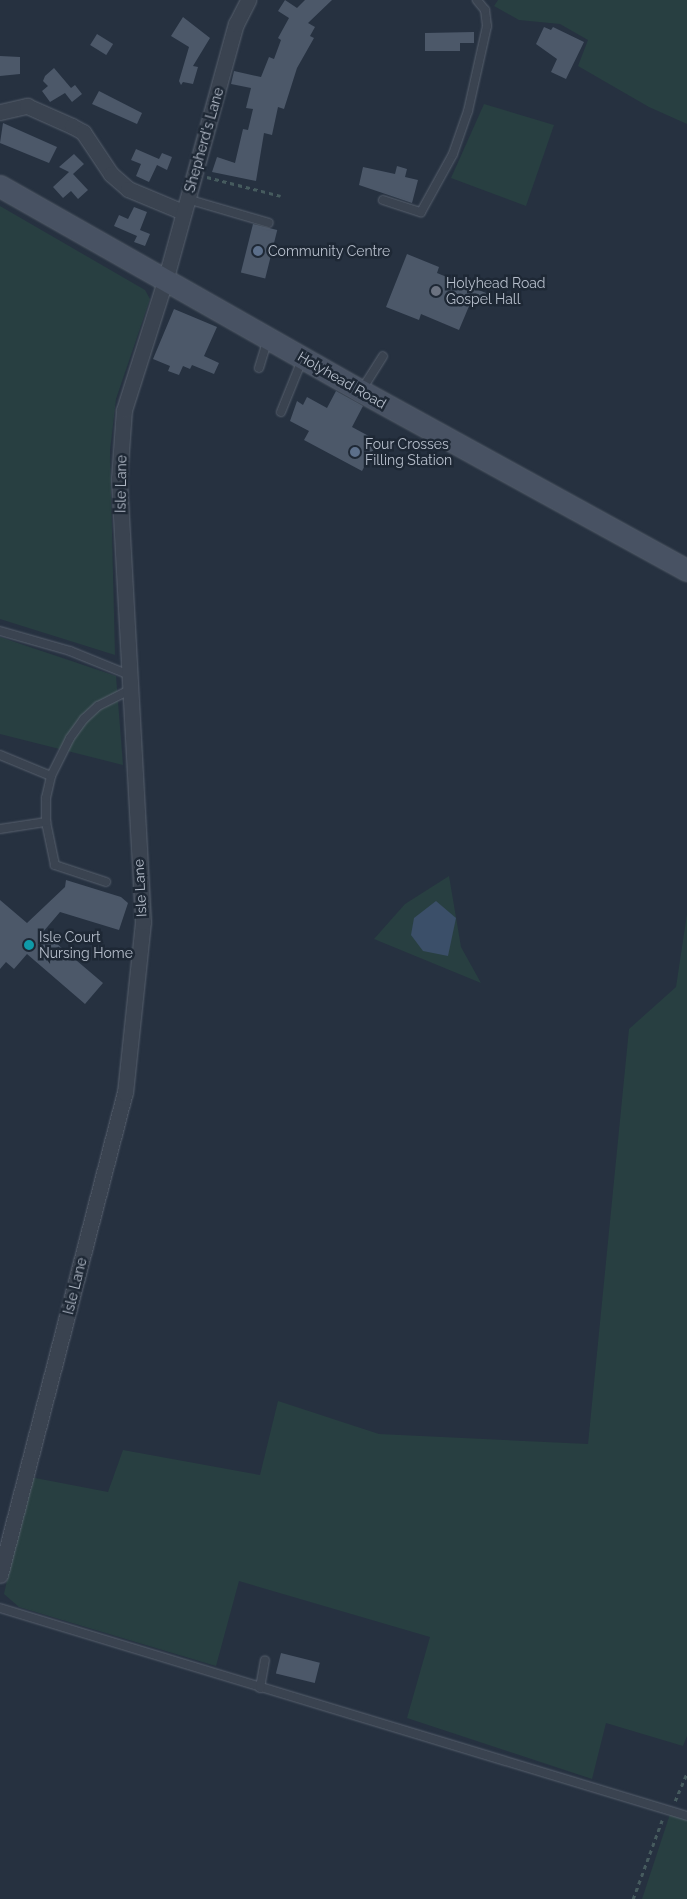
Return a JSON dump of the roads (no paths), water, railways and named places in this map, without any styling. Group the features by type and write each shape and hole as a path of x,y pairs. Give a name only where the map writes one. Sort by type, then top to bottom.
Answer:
{"main road":[{"name":"Holyhead Road","path":"0,186 361,391 687,570"}],"street":[{"name":"Shepherd's Lane","path":"165,281 236,24 248,0"},
{"path":"0,112 27,106 72,126 83,132 111,174 128,189 185,206"},
{"name":"Isle Lane","path":"0,1575 125,1092 142,922 127,674 119,479 124,410 165,281"}],"lane":[{"path":"383,200 421,212 453,154 470,104 486,26 485,10 477,0"},
{"path":"185,206 270,223"},
{"path":"259,368 268,337"},
{"path":"361,391 382,356"},
{"path":"281,412 303,358"},
{"path":"0,631 70,651 127,674"},
{"path":"106,882 55,865 46,822 46,798 52,776 70,738 84,719 98,706 128,691"},
{"path":"0,756 52,776"},
{"path":"0,829 46,822"},
{"path":"0,1608 687,1816"},
{"path":"260,1688 265,1660"}],"water":[{"path":"436,901 456,918 448,956 423,951 411,935 414,918"}],"place":[{"name":"Community Centre","path":"258,251"},
{"name":"Holyhead Road Gospel Hall","path":"436,291"},
{"name":"Four Crosses Filling Station","path":"355,452"},
{"name":"Isle Court Nursing Home","path":"29,945"}]}
